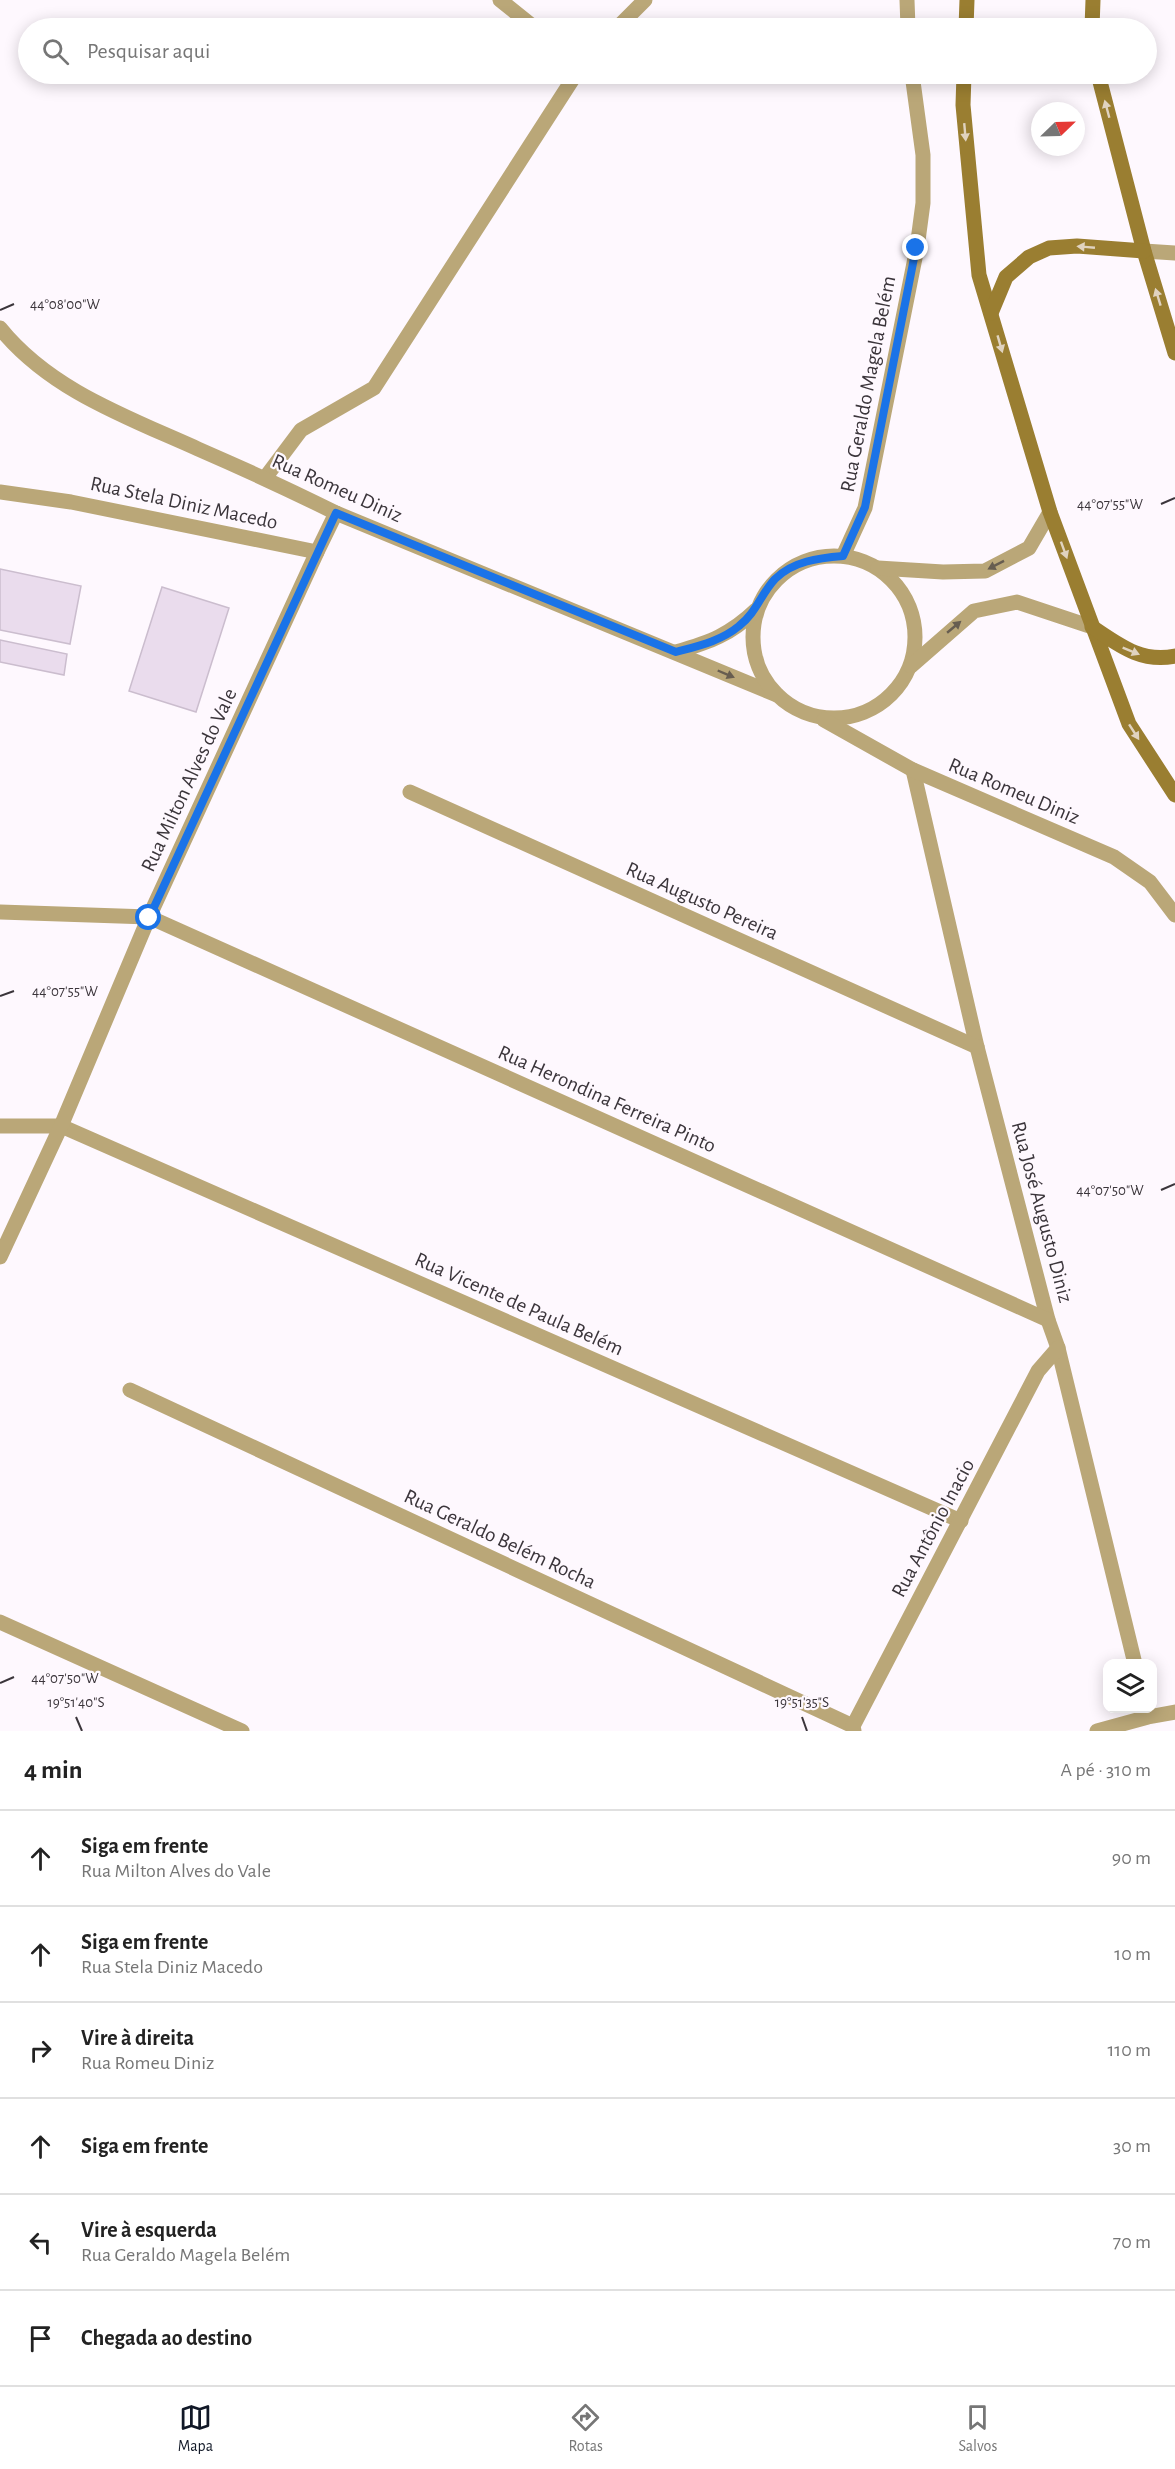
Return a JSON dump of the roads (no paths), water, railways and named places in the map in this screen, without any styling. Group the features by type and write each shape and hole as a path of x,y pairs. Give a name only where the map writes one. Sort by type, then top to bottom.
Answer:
{"main road":[{"path":"966,18 967,0"},
{"path":"1092,18 1093,0"},
{"path":"964,84 963,105 979,275 1050,512 1092,627 1129,724 1175,795"},
{"path":"1101,84 1144,251 1175,353"},
{"path":"991,312 1006,277 1029,257 1049,248 1077,246 1144,251"},
{"path":"1092,627 1124,649 1150,658 1175,656"}],"street":[{"path":"500,0 522,18"},
{"path":"627,18 645,0"},
{"path":"907,0 908,18"},
{"path":"265,478 301,430 374,388 570,84"},
{"name":"Rua Geraldo Magela Belém","path":"843,556 865,507 923,203 923,155 913,84"},
{"path":"1144,251 1175,253"},
{"name":"Rua Romeu Diniz","path":"0,328 17,349 26,356 62,383 102,406 265,478 336,513 777,695"},
{"name":"Rua Stela Diniz Macedo","path":"0,492 71,502 317,552"},
{"path":"676,652 716,640 739,627 756,610 776,579 807,560 843,556 878,568 943,572 984,571 1029,548 1050,512"},
{"path":"317,552 336,513"},
{"name":"Rua Milton Alves do Vale","path":"0,1257 61,1126 149,918 317,552"},
{"path":"878,568 904,594 915,629 911,666"},
{"path":"756,610 752,646 764,681 777,695 824,720 860,716 891,697 911,666 974,611 1017,602 1092,627"},
{"path":"860,716 874,746"},
{"name":"Rua Romeu Diniz","path":"824,720 874,746 913,770 1114,857 1149,882 1175,915"},
{"name":"Rua José Augusto Diniz","path":"913,770 977,1047 1048,1320 1058,1348 1135,1659"},
{"name":"Rua Augusto Pereira","path":"410,792 977,1047"},
{"path":"0,912 149,918"},
{"name":"Rua Herondina Ferreira Pinto","path":"149,918 1048,1320"},
{"path":"0,1126 61,1126"},
{"name":"Rua Vicente de Paula Belém","path":"61,1126 961,1521"},
{"name":"Rua Antônio Inacio","path":"854,1729 1038,1371 1058,1348"},
{"name":"Rua Geraldo Belém Rocha","path":"130,1390 854,1729"},
{"path":"0,1622 242,1731"},
{"path":"1157,1713 1175,1712"},
{"path":"1097,1731 1147,1713"}]}
